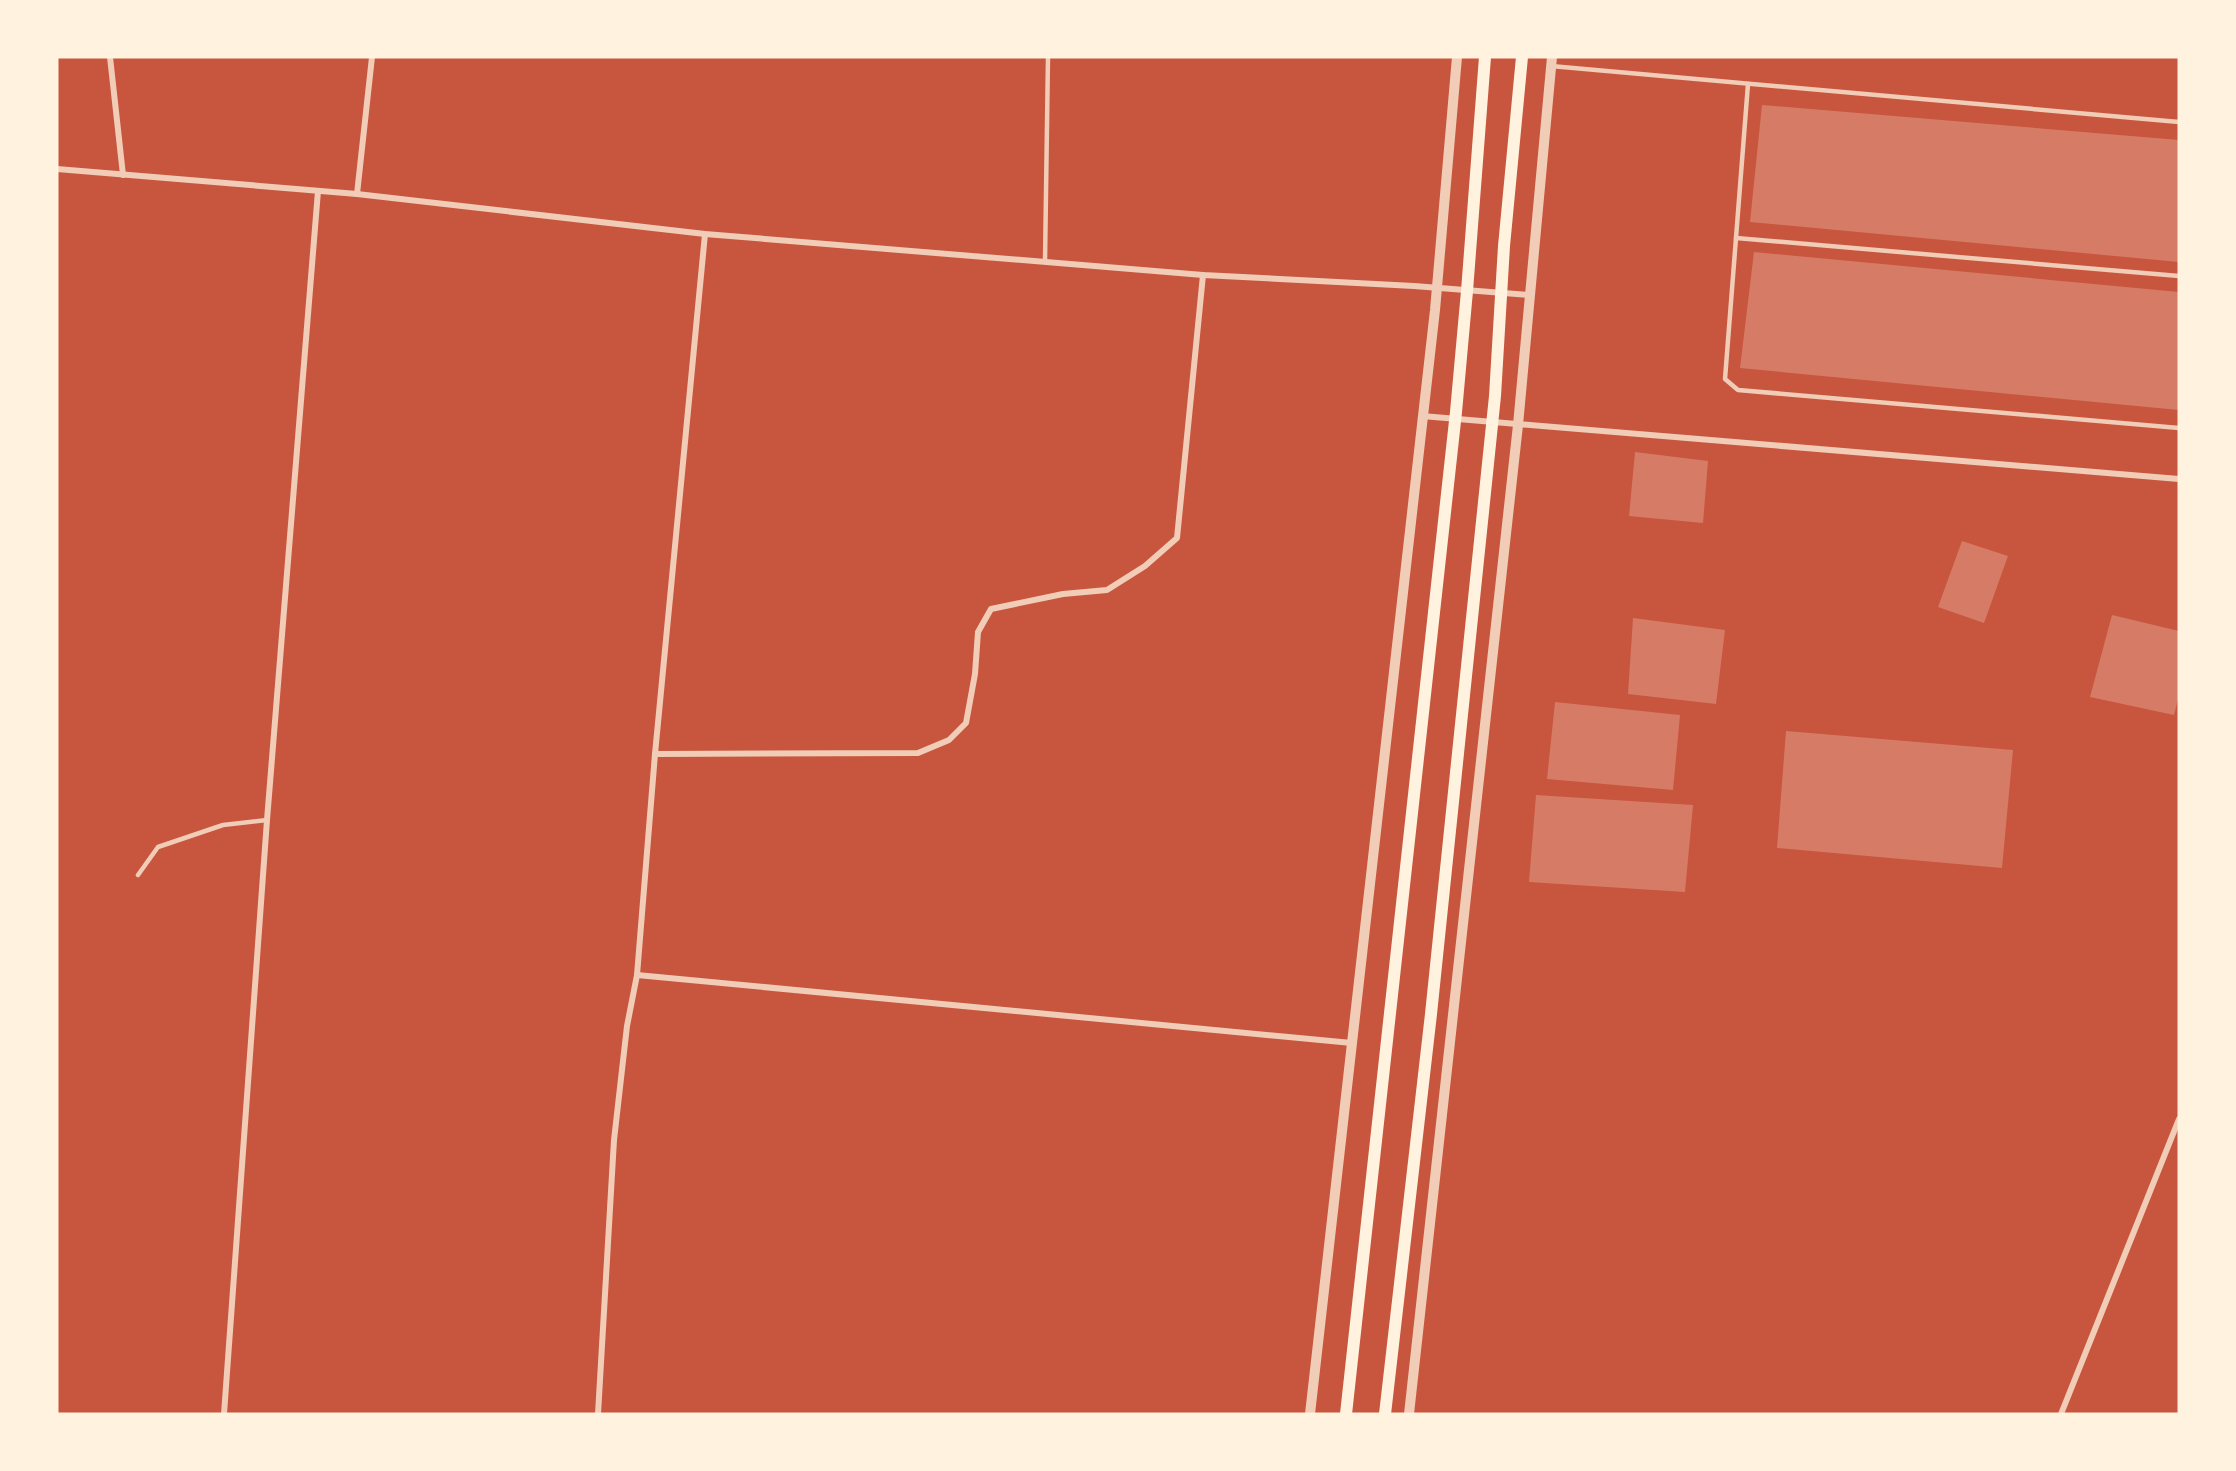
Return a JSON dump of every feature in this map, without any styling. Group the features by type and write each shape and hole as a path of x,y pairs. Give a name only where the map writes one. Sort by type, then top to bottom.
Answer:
{"main road":[{"path":"1346,1414 1455,424 1485,57"},
{"path":"1385,1414 1431,1014 1494,396 1504,246 1522,57"}],"street":[{"path":"111,57 123,176"},
{"path":"357,195 372,57"},
{"path":"1310,1414 1435,310 1457,57"},
{"path":"1409,1414 1518,424 1552,62"},
{"path":"57,169 318,191 705,234 1203,274 1530,295"},
{"path":"224,1414 267,820 318,191"},
{"path":"598,1414 614,1140 627,1026 636,975 705,234"},
{"path":"655,754 918,753 949,740 966,723 975,674 978,632 991,609 1063,594 1107,590 1145,567 1177,537 1203,274"},
{"path":"1422,416 2179,479"},
{"path":"636,975 1352,1043"},
{"path":"2061,1414 2179,1119"}],"lane":[{"path":"1045,262 1048,57"},
{"path":"1552,62 1748,84 2179,122"},
{"path":"1748,84 1725,379 1738,390 2179,428"},
{"path":"1736,238 2179,276"},
{"path":"138,875 158,847 223,825 267,820"}],"building":[{"path":"1762,105 2179,140 2179,262 1750,222"},
{"path":"1754,252 2179,292 2179,410 1740,368"},
{"path":"1635,452 1708,461 1703,523 1629,516"},
{"path":"1962,541 2008,556 1984,623 1938,607"},
{"path":"2112,615 2179,631 2179,695 2174,715 2090,697"},
{"path":"1633,618 1725,630 1716,704 1628,694"},
{"path":"1555,702 1680,715 1673,790 1547,779"},
{"path":"1786,731 2013,750 2002,868 1777,848"},
{"path":"1536,795 1693,805 1685,892 1529,882"}]}
